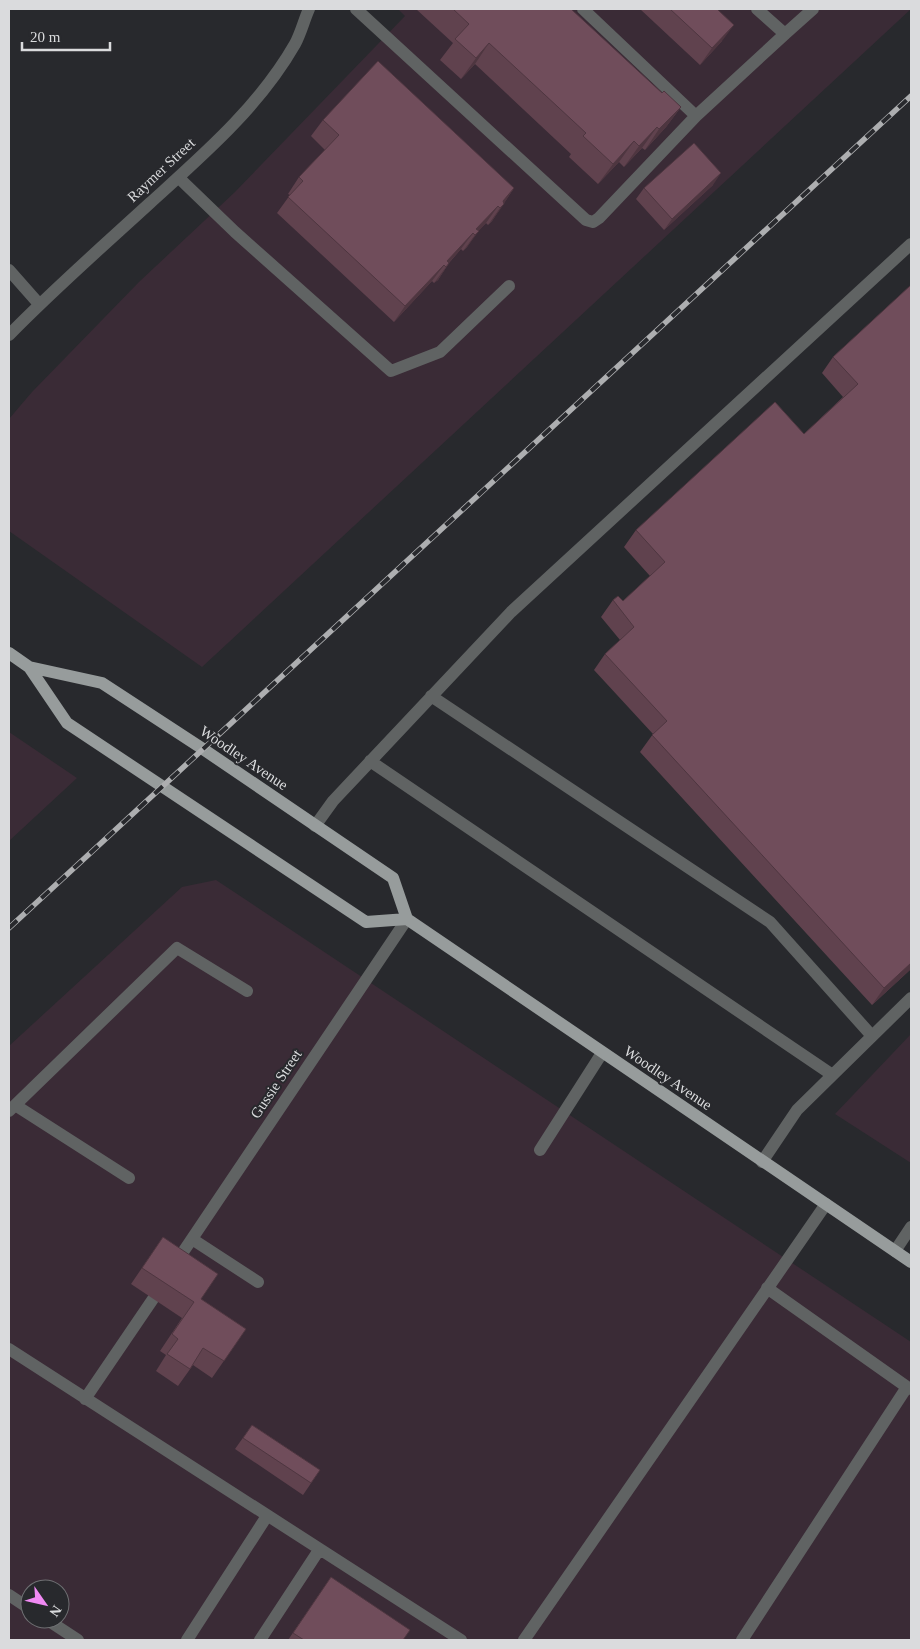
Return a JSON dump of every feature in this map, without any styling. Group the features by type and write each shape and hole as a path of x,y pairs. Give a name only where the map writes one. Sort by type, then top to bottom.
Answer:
{"main road":[{"name":"Woodley Avenue","path":"9,654 29,667 102,683 203,749 393,878 407,919 911,1262"},
{"name":"Woodley Avenue","path":"29,667 67,723 75,729 366,922 407,919"}],"street":[{"name":"Raymer Street","path":"9,335 39,304 178,178 245,112 272,80 295,42 309,9"},
{"path":"356,9 586,220 593,222 599,218 696,116 813,9"},
{"path":"583,9 696,116"},
{"path":"757,9 785,34"},
{"path":"178,178 391,371 440,352 509,286"},
{"path":"315,826 333,800 511,612 911,244"},
{"path":"9,270 39,304"},
{"path":"431,696 770,922 872,1036"},
{"path":"370,761 831,1074"},
{"name":"Gussie Street","path":"173,1268 407,919"},
{"path":"129,1178 12,1108 177,948 248,991"},
{"path":"762,1162 797,1110 831,1074 911,998"},
{"path":"540,1150 602,1053"},
{"path":"524,1640 826,1204"},
{"path":"895,1251 911,1227"},
{"path":"192,1239 258,1282"},
{"path":"742,1640 909,1388 767,1288"},
{"path":"85,1399 152,1299"},
{"path":"9,1349 319,1550 444,1636 461,1640"},
{"path":"187,1640 267,1516"},
{"path":"260,1640 319,1550"},
{"path":"9,1595 20,1602"},
{"path":"61,1629 78,1640"}],"shaded area":[{"path":"398,9 911,9 202,667 9,531 9,419 32,392 139,282 235,192 405,16"},
{"path":"9,732 77,778 9,841"},
{"path":"216,880 911,1342 911,1640 9,1640 9,1046 182,887"},
{"path":"911,1034 911,1163 835,1114"}],"building":[{"path":"453,9 571,9 662,93 664,91 681,107 659,129 657,127 639,146 634,141 613,164 583,136 586,133 489,43 476,58 455,39 469,24"},
{"path":"670,9 717,9 734,25 712,48"},
{"path":"378,61 514,188 503,201 504,204 500,208 498,206 476,229 479,231 475,235 473,233 447,261 449,263 446,267 444,265 405,306 288,197 303,181 299,177 339,135 323,120"},
{"path":"694,143 721,173 672,219 644,188"},
{"path":"911,285 911,963 884,988 652,735 667,721 605,654 634,627 613,600 618,596 623,601 665,562 636,530 775,402 804,434 858,384 833,357"},
{"path":"163,1237 218,1274 201,1299 246,1329 224,1361 203,1348 190,1369 167,1354 178,1339 172,1334 194,1302 142,1268"},
{"path":"252,1425 320,1470 311,1483 243,1438"},
{"path":"331,1577 410,1630 403,1640 304,1640 293,1633"}],"railway":[{"path":"9,928 911,96"}]}
